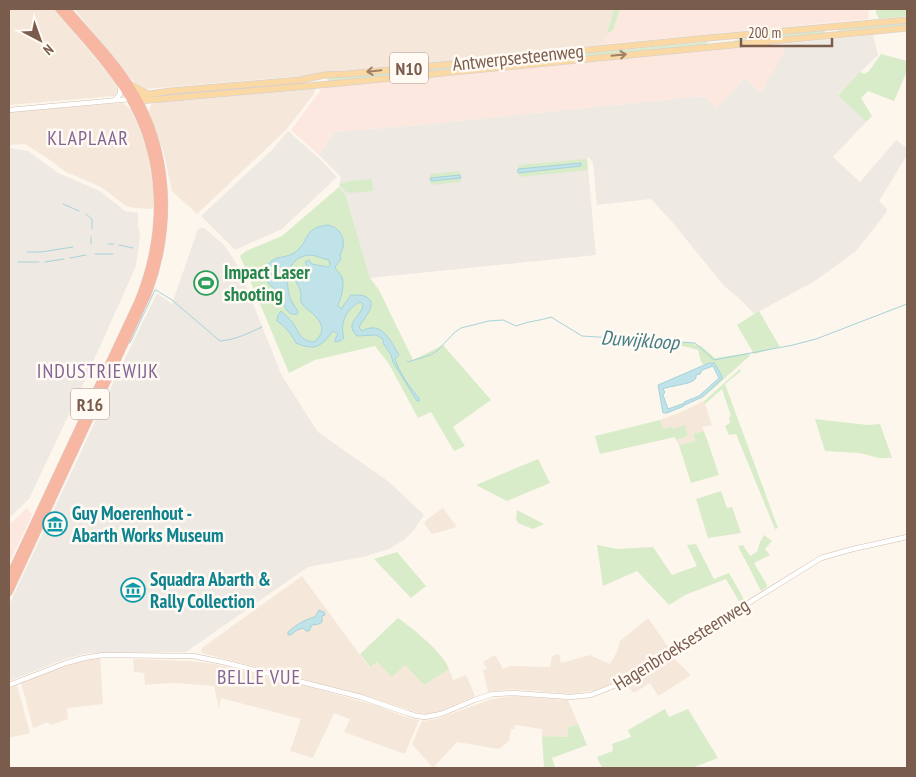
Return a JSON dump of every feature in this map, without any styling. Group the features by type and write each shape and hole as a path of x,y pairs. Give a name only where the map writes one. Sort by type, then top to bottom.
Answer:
{"highway":[{"name":"R16","path":"9,577 138,302 152,262 158,226 156,179 152,155 138,114 135,98 118,81 59,9"},
{"name":"R16","path":"9,592 143,306 153,280 161,245 164,215 164,195 158,152 145,115 129,84 67,9"}],"main road":[{"name":"Antwerpsesteenweg","path":"151,97 164,98 253,87 325,75 498,59 516,59 577,51 907,20"},
{"path":"838,26 835,31 839,34"},
{"path":"824,36 828,31 825,27"},
{"name":"Antwerpsesteenweg","path":"135,98 253,87 326,84 907,28"},
{"name":"N10","path":"720,46 721,41 724,39 760,34"},
{"path":"706,47 713,44 710,38"},
{"path":"325,75 321,80 326,84"},
{"path":"129,84 151,97 145,115"}],"street":[{"path":"115,100 120,92 118,81"},
{"name":"Antwerpsesteenweg","path":"9,110 135,98"},
{"name":"Hagenbroeksesteenweg","path":"9,685 66,663 103,655 193,656 361,697 417,716 441,714 493,694 513,693 570,697 591,695 616,685 821,558 907,537"}],"shaded area":[{"path":"9,9 54,9 115,82 117,93 114,96 9,105"},
{"path":"74,9 614,9 605,44 397,68 145,89 136,85"},
{"path":"620,9 869,9 868,19 605,44 607,34 613,30"},
{"path":"873,35 878,55 838,94 866,122 833,157 860,182 896,140 907,148 907,155 879,201 887,209 886,213 856,251 815,281 754,314 724,286 651,199 597,205 593,163 589,157 587,159 596,255 370,278 346,196 339,187 341,177 319,155 335,132 704,96 717,108 745,78 761,93 784,52 784,44"},
{"path":"784,44 785,52 761,94 745,78 717,108 704,96 335,132 319,155 291,130 322,88"},
{"path":"316,87 314,94 286,130 197,214 172,191 163,150 150,117 149,110 156,101"},
{"path":"122,103 131,109 147,150 154,200 153,208 151,209 126,206 101,187 66,172 25,144 9,145 9,112"},
{"path":"288,131 337,177 282,229 235,250 201,216 272,150"},
{"path":"9,148 28,151 58,173 100,191 125,211 138,213 140,237 136,266 84,382 29,499 9,518"},
{"path":"204,228 223,244 232,256 282,376 318,432 389,482 424,515 404,540 389,549 363,557 308,567 186,652 89,653 68,658 9,681 9,605 157,293 172,304 198,229"},
{"path":"704,401 712,425 702,427 704,431 693,434 695,441 679,445 676,440 688,436 673,429 671,426 663,429 660,420"},
{"path":"27,508 32,515 9,564 9,525"},
{"path":"443,508 457,527 432,534 424,523"},
{"path":"302,576 369,667 377,662 405,665 424,685 449,669 453,680 466,675 475,696 438,712 419,713 356,693 202,653 202,648"},
{"path":"648,618 669,648 613,683 597,690 571,694 512,689 488,692 483,670 487,669 483,662 495,655 503,669 510,666 550,667 552,656 559,654 561,663 590,655 610,664 617,652 620,641"},
{"path":"669,654 691,675 658,696 650,683 634,693 624,682"},
{"path":"100,657 103,704 67,708 68,719 50,725 48,722 33,728 21,682 74,662"},
{"path":"133,659 191,661 215,664 302,685 378,706 405,717 419,720 405,754 344,732 350,719 334,713 313,758 290,751 301,719 221,698 219,708 214,686 172,683 145,685 144,673 134,672"},
{"path":"17,685 30,733 9,738 9,688"},
{"path":"513,696 568,700 578,724 567,728 570,737 542,736 542,729 515,725 514,729 511,729 509,741 499,749 457,742 433,768 412,744 422,721 437,719 492,699"}],"green space":[{"path":"614,9 620,9 613,30 607,34"},
{"path":"876,9 907,9 907,16 879,19"},
{"path":"907,22 907,25 838,30 839,29"},
{"path":"824,30 825,33 735,41 752,37"},
{"path":"706,42 707,44 524,62 524,59"},
{"path":"881,54 907,61 907,71 894,101 868,91 861,98 872,116 866,122 838,95 860,72 864,74 869,71"},
{"path":"503,61 503,64 328,81 327,78"},
{"path":"248,86 248,89 145,98 172,93"},
{"path":"587,159 588,170 519,177 518,165"},
{"path":"460,171 461,182 431,185 430,174"},
{"path":"372,179 373,191 346,192 339,184 350,181"},
{"path":"339,187 346,196 370,278 379,290 413,360 443,345 491,400 453,427 465,446 454,451 431,412 418,418 389,364 375,346 315,360 289,373 240,256 246,251 282,236"},
{"path":"759,311 780,347 754,354 737,325"},
{"path":"659,340 687,342 701,346 715,358 748,353 750,356 698,401 722,378 715,364 709,363 704,365 701,362 698,350 683,346 660,348"},
{"path":"740,369 741,371 725,384 778,528 775,529 736,434 729,435 725,426 730,423 729,417 731,416 722,389 705,404 704,401"},
{"path":"815,419 868,425 880,424 892,458 879,458 860,453 825,451"},
{"path":"660,420 663,429 672,426 673,429 685,425 688,436 676,440 675,437 600,454 595,436"},
{"path":"704,431 719,475 691,483 679,445 695,441 693,434"},
{"path":"538,459 550,483 507,501 476,485"},
{"path":"721,491 727,508 732,507 741,533 708,538 696,499"},
{"path":"517,510 544,524 533,529 518,523 516,519"},
{"path":"764,535 772,541 765,549 770,555 754,563 767,585 761,591 738,546 743,545 750,556 757,552"},
{"path":"696,544 714,579 729,573 745,601 740,603 726,579 685,595 669,605 637,571 603,586 597,545 618,549 653,547 672,575 697,566 687,545"},
{"path":"397,552 426,586 411,598 374,559"},
{"path":"398,618 434,648 446,662 449,669 424,685 405,665 392,677 377,662 370,667 360,654"},
{"path":"665,709 669,717 688,709 718,758 692,768 602,768 597,757 613,751 612,744 631,737 628,730"},
{"path":"578,724 587,745 552,758 555,767 563,768 544,768 542,736 569,737 567,728"}],"water":[{"path":"581,163 581,166 518,173 518,169"},
{"path":"460,175 461,178 431,181 430,178"},
{"path":"328,225 340,233 343,241 341,259 335,267 343,280 339,307 341,309 351,295 362,295 369,299 371,306 359,327 362,331 375,328 385,333 399,355 395,359 399,369 419,398 419,401 417,401 393,362 383,343 383,339 376,335 357,336 353,331 352,323 362,309 363,304 360,302 351,308 345,317 343,322 344,338 340,341 335,342 338,334 333,331 321,344 308,347 296,343 283,325 277,321 281,311 305,340 314,342 320,335 322,331 321,324 302,304 300,290 292,277 305,273 309,274 310,272 305,262 309,260 312,264 328,267 330,265 329,260 310,255 303,256 297,259 290,268 288,287 290,298 298,312 297,314 290,313 286,309 280,296 267,281 266,272 269,263 294,253 314,229"},
{"path":"709,363 715,364 722,379 702,397 685,405 684,402 699,396 719,378 713,366 702,370 693,381 663,389 668,409 683,403 684,406 663,413 658,385"},
{"path":"319,610 324,612 325,615 322,616 322,622 312,625 309,631 303,628 288,635 288,632 304,621 315,617"}],"waterway":[{"path":"63,204 79,211"},
{"path":"86,214 92,219 92,229"},
{"path":"91,237 91,244"},
{"path":"108,244 114,244"},
{"path":"119,245 133,248"},
{"path":"27,252 41,252 73,247"},
{"path":"95,254 113,254"},
{"path":"70,258 86,255"},
{"path":"45,262 64,259"},
{"path":"18,262 39,262"},
{"name":"Duwijkloop","path":"130,343 155,290 172,300 220,341 236,338 262,327"},
{"name":"Duwijkloop","path":"407,361 430,355 437,351 461,328 489,321 503,320 516,326 551,317 582,336 695,343 714,360 816,339 907,304"}],"place":[{"name":"Impact Laser shooting","path":"206,283"},
{"name":"Guy Moerenhout - Abarth Works Museum","path":"55,524"},
{"name":"Squadra Abarth & Rally Collection","path":"133,590"}],"district":[{"name":"KLAPLAAR","path":"88,138"},
{"name":"INDUSTRIEWIJK","path":"98,371"},
{"name":"BELLE VUE","path":"259,677"}]}
